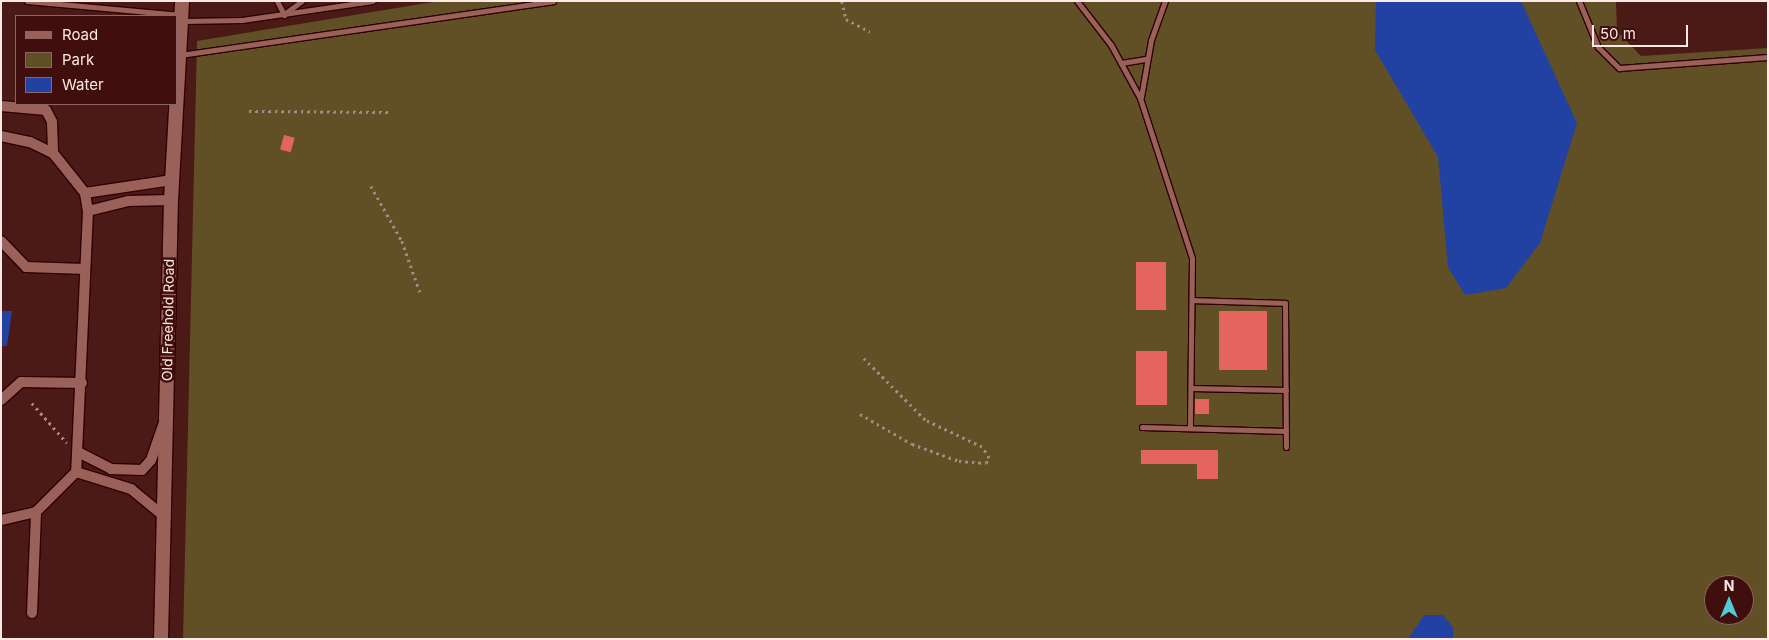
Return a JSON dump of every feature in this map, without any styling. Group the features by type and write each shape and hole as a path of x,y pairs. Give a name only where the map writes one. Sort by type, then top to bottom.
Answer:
{"main road":[{"name":"Old Freehold Road","path":"178,86 182,12"},
{"name":"Old Freehold Road","path":"161,639 166,519 166,417 171,200 177,105"}],"street":[{"path":"1,106 46,110 52,122 53,153"},
{"path":"1,136 30,142 53,153 85,193 88,211 80,453 76,472 36,512 1,520"},
{"path":"85,193 172,180"},
{"path":"88,211 128,202 171,200"},
{"path":"1,241 26,267 86,269"},
{"path":"1,400 20,382 82,383"},
{"path":"80,453 111,469 142,470 150,460 166,417"},
{"path":"76,472 131,489 166,519"},
{"path":"32,613 36,512"}],"lane":[{"path":"27,1 182,12 284,14 373,1"},
{"path":"277,1 284,14"},
{"path":"284,14 302,1"},
{"path":"180,55 553,1"},
{"path":"1077,1 1121,62 1140,98 1192,258 1190,428"},
{"path":"1140,98 1146,59 1166,1"},
{"path":"1579,1 1598,47 1619,68 1768,58"},
{"path":"1121,62 1146,59"},
{"path":"1192,300 1285,303 1286,447"},
{"path":"1191,388 1286,390"},
{"path":"1142,427 1286,431"}],"path":[{"path":"842,1 846,19 870,32"},
{"path":"249,111 389,112"},
{"path":"371,186 402,241 420,292"},
{"path":"860,414 931,452 972,463 986,463 989,458 982,448 925,420 862,356"},
{"path":"32,403 70,444"}],"green space":[{"path":"439,1 1616,1 1617,31 1641,56 1768,48 1768,639 183,639 197,41"}],"water":[{"path":"1376,1 1521,1 1577,123 1540,243 1506,288 1465,295 1448,267 1438,157 1375,50"},
{"path":"1,311 12,311 7,346 1,346"},
{"path":"1424,615 1443,615 1453,628 1453,639 1408,639"}],"building":[{"path":"284,135 295,138 291,152 280,149"},
{"path":"1136,262 1166,262 1166,310 1136,310"},
{"path":"1219,311 1267,311 1267,370 1219,370"},
{"path":"1136,351 1167,351 1167,405 1136,405"},
{"path":"1195,399 1209,399 1209,414 1195,414"},
{"path":"1141,450 1218,450 1218,479 1197,479 1197,464 1141,464"}]}
